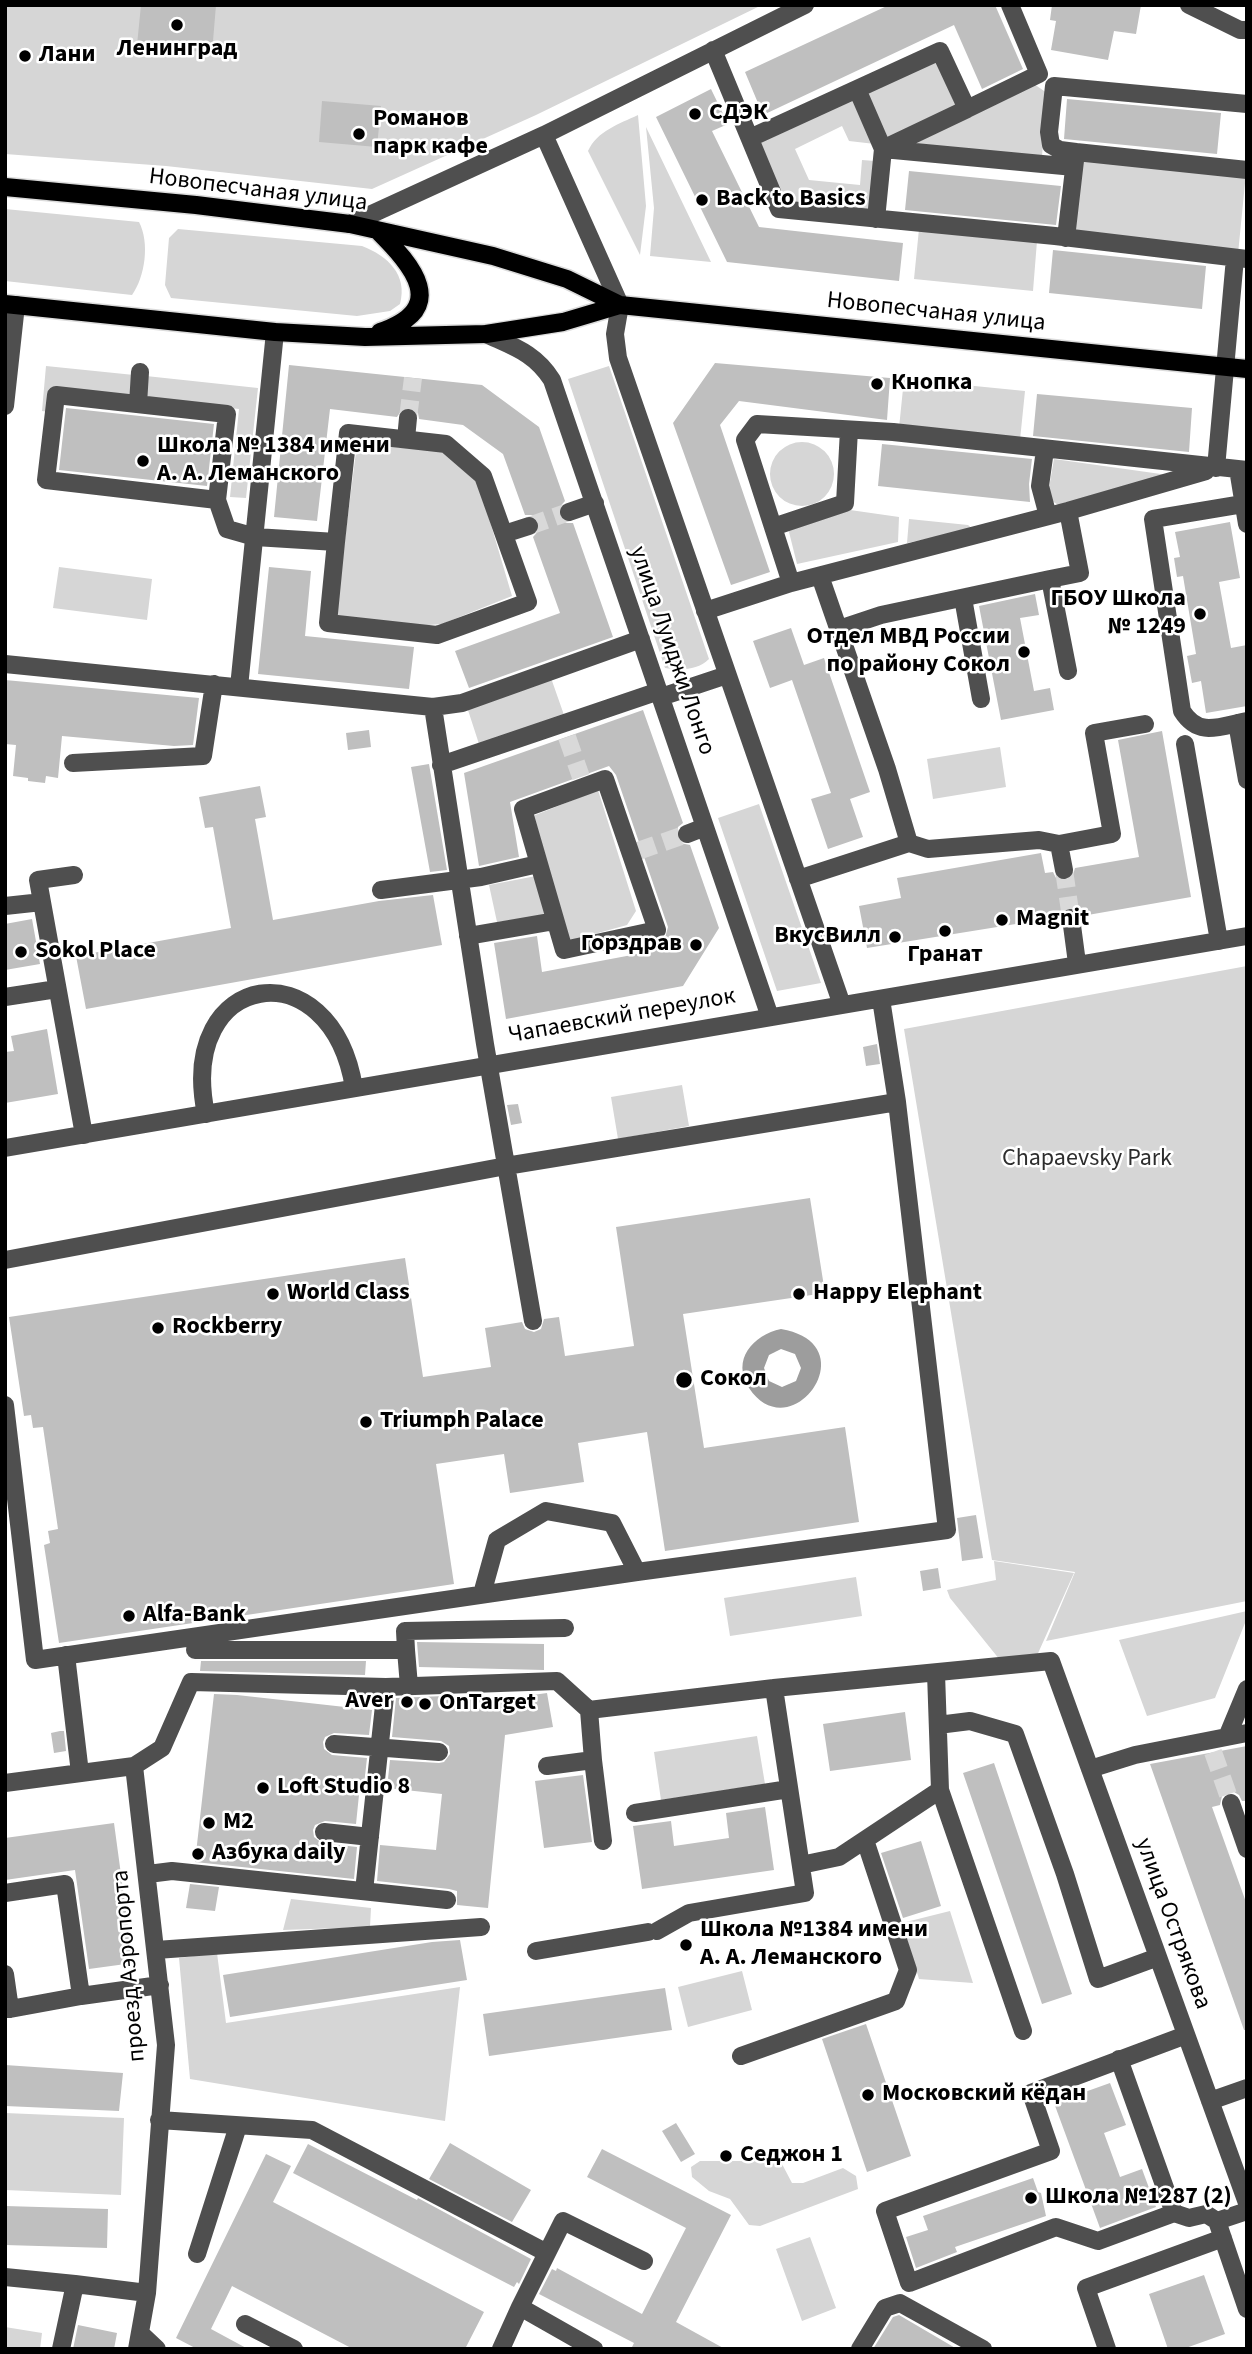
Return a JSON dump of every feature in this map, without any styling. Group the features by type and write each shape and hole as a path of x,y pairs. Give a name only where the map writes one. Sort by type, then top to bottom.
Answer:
{"main road":[{"name":"Новопесчаная улица","path":"5,187 350,224 493,256 567,279 620,305 1247,369"},
{"path":"365,337 405,321 414,312 420,295 417,279 408,265 378,231"},
{"name":"Новопесчаная улица","path":"11,305 275,332 365,337 486,334 563,322 620,305"}],"street":[{"path":"350,224 544,135 805,5"},
{"path":"883,149 1039,74 1010,5"},
{"path":"1189,5 1240,30 1247,30"},
{"path":"713,50 779,209 1241,258 1216,468"},
{"path":"750,138 940,51 967,108"},
{"path":"1075,160 1051,145 1049,132 1054,86 1247,104"},
{"path":"857,89 883,149 876,219"},
{"path":"544,135 620,305"},
{"path":"883,149 1247,170"},
{"path":"1066,238 1075,160"},
{"path":"5,406 11,305"},
{"name":"улица Луиджи Лонго","path":"620,305 615,334 618,358 842,1005"},
{"path":"239,687 275,332"},
{"name":"улица Луиджи Лонго","path":"486,334 527,353 542,364 552,380 770,1017"},
{"path":"138,404 140,372"},
{"path":"217,500 46,480 56,395 227,414 217,500 227,529 255,537 336,542"},
{"path":"406,439 408,418"},
{"path":"791,583 745,440 757,424 893,432 1242,470 1243,504 1247,524"},
{"path":"773,527 845,503 849,430"},
{"path":"348,433 406,439 446,444 483,476 528,603 437,635 328,623 348,433"},
{"path":"1045,450 1040,486 1048,516"},
{"path":"705,611 791,583 1068,511 1216,468"},
{"path":"569,512 595,503"},
{"path":"1243,504 1153,519 1182,711 1190,724 1205,729 1242,722 1247,780"},
{"path":"839,629 881,615 1080,573 1068,511"},
{"path":"504,534 529,526"},
{"path":"820,576 887,769 909,843"},
{"path":"1050,579 1068,671"},
{"path":"963,598 981,699"},
{"path":"5,664 433,707 462,703 641,639"},
{"path":"441,765 564,731 660,694 727,676"},
{"path":"73,763 203,756 214,684"},
{"path":"433,707 488,1065 533,1321"},
{"path":"798,879 909,843 928,849 1039,840 1059,844 1112,834 1094,733 1145,724"},
{"path":"1185,744 1219,941"},
{"path":"605,779 634,852 657,930 564,950 538,864 523,808 583,782 605,779"},
{"path":"687,834 705,827"},
{"path":"1059,844 1064,870"},
{"path":"381,890 459,880 538,864"},
{"path":"74,875 38,880 84,1135"},
{"path":"9,906 42,902"},
{"path":"1071,918 1077,963"},
{"path":"468,936 555,921"},
{"name":"Чапаевский переулок","path":"5,1149 1077,963 1247,936"},
{"path":"5,998 57,989"},
{"path":"206,1114 201,1090 202,1061 209,1037 220,1017 244,998 275,992 301,1000 321,1016 337,1036 350,1065 354,1088"},
{"path":"5,1405 35,1660 482,1594 947,1530 897,1102 881,999"},
{"path":"5,1260 506,1166 897,1102"},
{"path":"482,1594 497,1540 546,1511 612,1523 637,1572"},
{"path":"409,1686 405,1631 565,1628"},
{"path":"195,1650 407,1650"},
{"path":"66,1655 80,1773"},
{"name":"улица Острякова","path":"936,1673 1051,1661 1247,2203"},
{"path":"589,1710 936,1673 940,1790 1023,2031"},
{"path":"5,1783 134,1766 162,1748 191,1682 386,1687 556,1681 589,1710 603,1841"},
{"path":"364,1891 386,1687"},
{"path":"536,1951 653,1931 690,1913 805,1893 774,1689"},
{"path":"1217,1743 1247,1689"},
{"path":"938,1726 970,1721 1015,1734 1065,1874 1098,1979 1158,1957"},
{"path":"1090,1769 1135,1755 1217,1743 1247,1733"},
{"path":"334,1744 439,1752"},
{"path":"547,1766 593,1760"},
{"name":"проезд Аэропорта","path":"134,1766 166,2045 147,2293 138,2341"},
{"path":"635,1813 789,1789"},
{"path":"800,1865 839,1857 940,1790"},
{"path":"1238,1813 1247,1849"},
{"path":"324,1832 370,1837"},
{"path":"741,2056 896,2001 908,1970 865,1840"},
{"path":"148,1874 172,1871 447,1900"},
{"path":"5,1893 65,1884 80,1996"},
{"path":"156,1950 481,1927"},
{"path":"5,1974 8,2009 160,1985"},
{"path":"1186,2035 1031,2093 1051,2151 885,2211 909,2283 1056,2227 1098,2241 1174,2213 1189,2218 1206,2214 1220,2230 1247,2309"},
{"path":"1119,2059 1174,2213"},
{"path":"1210,2101 1247,2088"},
{"path":"159,2120 312,2130 547,2253"},
{"path":"197,2254 238,2126"},
{"path":"1107,2349 1086,2288 1220,2230 1247,2211"},
{"path":"501,2349 563,2221 644,2261"},
{"path":"5,2277 147,2293"},
{"path":"61,2349 75,2284"},
{"path":"860,2349 885,2308 900,2303 983,2349"},
{"path":"520,2307 594,2349"},
{"path":"245,2324 294,2349"},
{"path":"138,2341 157,2349"}],"green space":[{"path":"5,5 762,5 536,115 372,189 166,166 5,154"},
{"path":"935,60 956,106 888,139 867,93"},
{"path":"1034,84 1047,93 1042,156 908,143"},
{"path":"855,98 875,144 849,141 842,126 795,149 809,180 860,185 862,160 875,161 871,212 783,204 759,142"},
{"path":"638,115 646,206 640,255 588,151 603,133"},
{"path":"646,127 711,262 650,256 654,208"},
{"path":"1080,157 1246,173 1238,254 1072,238"},
{"path":"5,209 139,222 145,250 143,270 132,295 5,281"},
{"path":"178,229 362,246 380,255 394,268 401,284 400,304 390,311 357,316 171,298 165,285 169,238"},
{"path":"919,229 1037,241 1033,291 914,279"},
{"path":"46,366 134,375 132,396 51,388 48,412 42,411"},
{"path":"609,366 709,659 694,668 665,668 568,379"},
{"path":"146,376 258,388 246,498 230,497 239,409 144,398"},
{"path":"904,379 1025,391 1020,440 899,428"},
{"path":"796,442 808,442 825,451 832,462 832,486 825,497 808,506 796,506 784,501 775,492 770,480 770,468 775,456 784,447"},
{"path":"357,444 445,451 478,481 512,596 442,624 416,626 335,617"},
{"path":"1054,459 1175,476 1060,506 1052,501 1049,488"},
{"path":"843,509 899,517 898,542 797,564 788,528"},
{"path":"909,519 968,525 973,529 907,543"},
{"path":"59,567 152,579 147,620 53,608"},
{"path":"551,678 564,715 479,744 467,707"},
{"path":"1000,747 1006,787 933,799 927,759"},
{"path":"598,790 636,911 627,925 569,941 533,816"},
{"path":"759,804 821,983 777,991 718,818"},
{"path":"536,876 548,915 497,922 489,885"},
{"name":"Chapaevsky Park","path":"1247,966 1247,1601 1046,1641 1075,1572 992,1560 904,1029"},
{"path":"682,1085 689,1126 618,1139 611,1097"},
{"path":"994,1561 1074,1573 1035,1660 1004,1665 950,1598 947,1590 996,1580"},
{"path":"856,1577 862,1616 730,1636 724,1598"},
{"path":"1247,1611 1247,1618 1215,1698 1147,1716 1119,1640"},
{"path":"757,1736 765,1784 661,1800 654,1752"},
{"path":"291,1899 371,1908 370,1927 283,1930"},
{"path":"950,1911 973,1983 919,1979 902,1923"},
{"path":"217,1953 226,2023 460,1987 445,2121 190,2079 179,1958"},
{"path":"742,1971 752,2010 688,2027 678,1987"},
{"path":"5,2113 124,2118 121,2195 5,2190"},
{"path":"763,2156 782,2164 792,2183 803,2183 843,2168 856,2176 858,2189 760,2226 749,2225 730,2199 709,2191 692,2177 691,2167 700,2161 742,2161"},
{"path":"810,2237 836,2308 802,2321 776,2249"},
{"path":"5,2327 42,2333 40,2349 5,2349"}],"shaded area":[{"path":"781,1329 807,1338 819,1353 821,1371 814,1388 801,1401 784,1407 766,1404 749,1388 742,1368 748,1350 771,1332","holes":["781,1349 795,1354 801,1368 796,1381 782,1387 769,1381 764,1368 769,1355"]}],"building":[{"name":"Ленинград","path":"141,5 216,5 212,53 137,45"},
{"path":"889,5 995,5 1023,69 982,89 954,25 763,115 745,72"},
{"path":"1052,5 1141,5 1136,34 1114,31 1108,60 1051,50 1056,21 1050,20"},
{"path":"711,89 728,124 712,131 759,227 903,243 899,281 727,262 656,117"},
{"path":"1067,99 1221,113 1217,154 1064,139"},
{"path":"322,101 381,106 377,147 319,142"},
{"path":"909,171 1061,186 1056,225 905,210"},
{"path":"1053,250 1206,266 1202,309 1049,293"},
{"path":"715,363 890,378 887,420 739,401 720,425 770,572 731,585 673,423"},
{"path":"289,365 482,385 539,427 565,501 558,509 559,516 566,523 573,523 613,637 469,688 455,651 560,613 533,537 540,529 540,522 532,515 525,515 503,454 463,425 419,419 418,413 410,407 403,408 397,417 330,409 317,521 274,517"},
{"path":"1037,394 1192,408 1189,452 1033,436"},
{"path":"66,408 214,424 207,486 59,470"},
{"path":"882,444 1032,459 1030,502 878,486"},
{"path":"1230,522 1240,578 1219,582 1231,648 1247,645 1247,706 1206,713 1201,681 1192,683 1187,656 1196,654 1183,576 1177,577 1174,558 1180,557 1175,532"},
{"path":"269,567 311,571 305,636 414,647 409,689 258,674"},
{"path":"1035,594 1039,615 1020,618 1034,691 1050,688 1054,710 1001,720 979,606"},
{"path":"791,628 804,665 824,658 870,792 850,799 863,837 828,849 811,799 831,793 792,680 770,688 753,641"},
{"path":"5,680 199,698 193,745 174,746 62,736 58,778 46,776 45,783 13,776 16,745 5,744"},
{"path":"643,710 683,823 678,827 676,837 680,843 690,845 719,928 683,986 506,1019 494,943 537,936 542,972 653,951 659,941 665,938 668,927 616,775 609,766 510,802 519,857 479,866 464,773"},
{"path":"369,730 371,747 348,750 346,733"},
{"path":"1162,731 1191,897 1082,916 1076,908 1069,907 1061,913 1060,920 1054,921 1053,918 867,948 859,906 901,898 897,878 1041,853 1045,873 1053,872 1056,878 1065,881 1072,878 1075,868 1139,857 1118,740"},
{"path":"429,764 447,870 430,872 411,767"},
{"path":"260,786 266,817 255,819 273,920 379,901 433,895 442,945 86,1009 76,956 231,928 213,827 205,828 199,797"},
{"name":"Sokol Place","path":"32,919 40,964 5,970 5,924"},
{"path":"47,1029 58,1094 5,1103 5,1052 14,1051 11,1036"},
{"path":"877,1044 880,1064 866,1066 863,1047"},
{"path":"518,1104 522,1123 511,1125 507,1105"},
{"name":"Triumph Palace","path":"810,1198 825,1293 683,1314 704,1448 845,1427 859,1522 665,1551 647,1432 578,1443 584,1482 510,1493 504,1454 436,1464 454,1584 59,1643 44,1545 50,1543 48,1531 58,1529 43,1427 33,1428 31,1415 24,1416 9,1317 405,1258 423,1377 491,1367 485,1328 522,1322 525,1329 534,1332 541,1329 544,1319 559,1317 565,1356 634,1346 616,1227"},
{"path":"976,1515 983,1558 962,1561 957,1518"},
{"path":"938,1568 941,1588 923,1591 920,1571"},
{"path":"417,1642 544,1644 544,1670 419,1667"},
{"path":"201,1661 366,1661 365,1675 200,1671"},
{"path":"547,1693 553,1727 505,1735 488,1908 457,1905 457,1891 449,1889 377,1881 380,1845 436,1850 442,1794 387,1788 390,1760 439,1763 444,1762 450,1754 449,1746 441,1741 392,1737 396,1698 444,1696 490,1701"},
{"name":"Loft Studio 8","path":"214,1694 372,1710 369,1735 334,1733 325,1737 323,1742 324,1749 332,1755 367,1758 364,1785 360,1785 356,1824 325,1821 315,1825 313,1830 314,1837 322,1843 357,1847 354,1879 195,1862"},
{"path":"905,1712 911,1760 830,1771 823,1724"},
{"path":"64,1731 66,1751 54,1753 51,1733"},
{"path":"1247,1746 1247,1801 1242,1801 1234,1792 1228,1792 1222,1796 1220,1805 1212,1807 1247,1905 1247,2030 1244,2030 1150,1764"},
{"path":"994,1763 1072,1994 1042,2004 963,1773"},
{"path":"583,1775 592,1842 544,1848 535,1781"},
{"path":"765,1807 774,1870 642,1889 633,1826 671,1821 674,1846 729,1838 726,1813"},
{"path":"114,1823 133,1963 89,1969 75,1870 5,1880 5,1838"},
{"path":"921,1841 941,1906 903,1918 881,1853"},
{"path":"190,1884 219,1887 215,1911 186,1908"},
{"path":"460,1940 467,1980 230,2017 223,1975 432,1942"},
{"path":"665,1988 672,2030 489,2056 483,2014"},
{"path":"866,2024 911,2156 867,2172 822,2039"},
{"path":"5,2065 123,2073 119,2111 5,2106"},
{"path":"1110,2083 1126,2125 1104,2133 1120,2177 1142,2169 1156,2207 1100,2228 1054,2103"},
{"path":"676,2123 695,2154 681,2162 662,2131"},
{"path":"450,2143 531,2190 512,2222 429,2179"},
{"path":"308,2144 417,2200 418,2198 531,2259 519,2284 517,2282 514,2287 293,2173"},
{"path":"602,2149 731,2215 676,2322 725,2349 631,2349 634,2343 539,2294 552,2269 556,2271 557,2268 642,2314 686,2228 587,2177"},
{"path":"266,2154 291,2166 273,2202 484,2312 465,2349 353,2349 232,2286 211,2329 248,2349 197,2349 176,2338"},
{"path":"1033,2178 1038,2192 1041,2193 1046,2216 955,2247 957,2252 916,2268 906,2237 928,2230 923,2216"},
{"path":"5,2206 108,2209 107,2248 5,2245"},
{"path":"1204,2275 1225,2334 1183,2349 1168,2349 1149,2294"},
{"path":"899,2315 957,2349 873,2349 893,2317"},
{"path":"78,2325 117,2333 114,2349 73,2349"}],"tunnel":[{"path":"408,418 413,378"},
{"path":"529,526 569,512"},
{"path":"567,737 581,777"},
{"path":"638,851 687,834"},
{"path":"1064,870 1071,918"},
{"path":"1213,1752 1231,1803"}],"place":[{"name":"Ленинград","path":"177,25"},
{"name":"Лани","path":"25,56"},
{"name":"СДЭК","path":"695,114"},
{"name":"Романов парк кафе","path":"359,134"},
{"name":"Back to Basics","path":"702,200"},
{"name":"Кнопка","path":"877,384"},
{"name":"Школа № 1384 имени А. А. Леманского","path":"143,461"},
{"name":"ГБОУ Школа № 1249","path":"1200,614"},
{"name":"Отдел МВД России по району Сокол","path":"1024,652"},
{"name":"Magnit","path":"1002,920"},
{"name":"Гранат","path":"945,931"},
{"name":"ВкусВилл","path":"895,937"},
{"name":"Горздрав","path":"696,945"},
{"name":"Sokol Place","path":"21,952"},
{"name":"World Class","path":"273,1294"},
{"name":"Happy Elephant","path":"799,1294"},
{"name":"Rockberry","path":"158,1328"},
{"name":"Сокол","path":"684,1380"},
{"name":"Triumph Palace","path":"366,1422"},
{"name":"Alfa-Bank","path":"129,1616"},
{"name":"Aver","path":"407,1702"},
{"name":"OnTarget","path":"425,1704"},
{"name":"Loft Studio 8","path":"263,1788"},
{"name":"M2","path":"209,1823"},
{"name":"Азбука daily","path":"198,1854"},
{"name":"Школа №1384 имени А. А. Леманского","path":"686,1945"},
{"name":"Московский кёдан","path":"868,2095"},
{"name":"Седжон 1","path":"726,2156"},
{"name":"Школа №1287 (2)","path":"1031,2198"}]}
